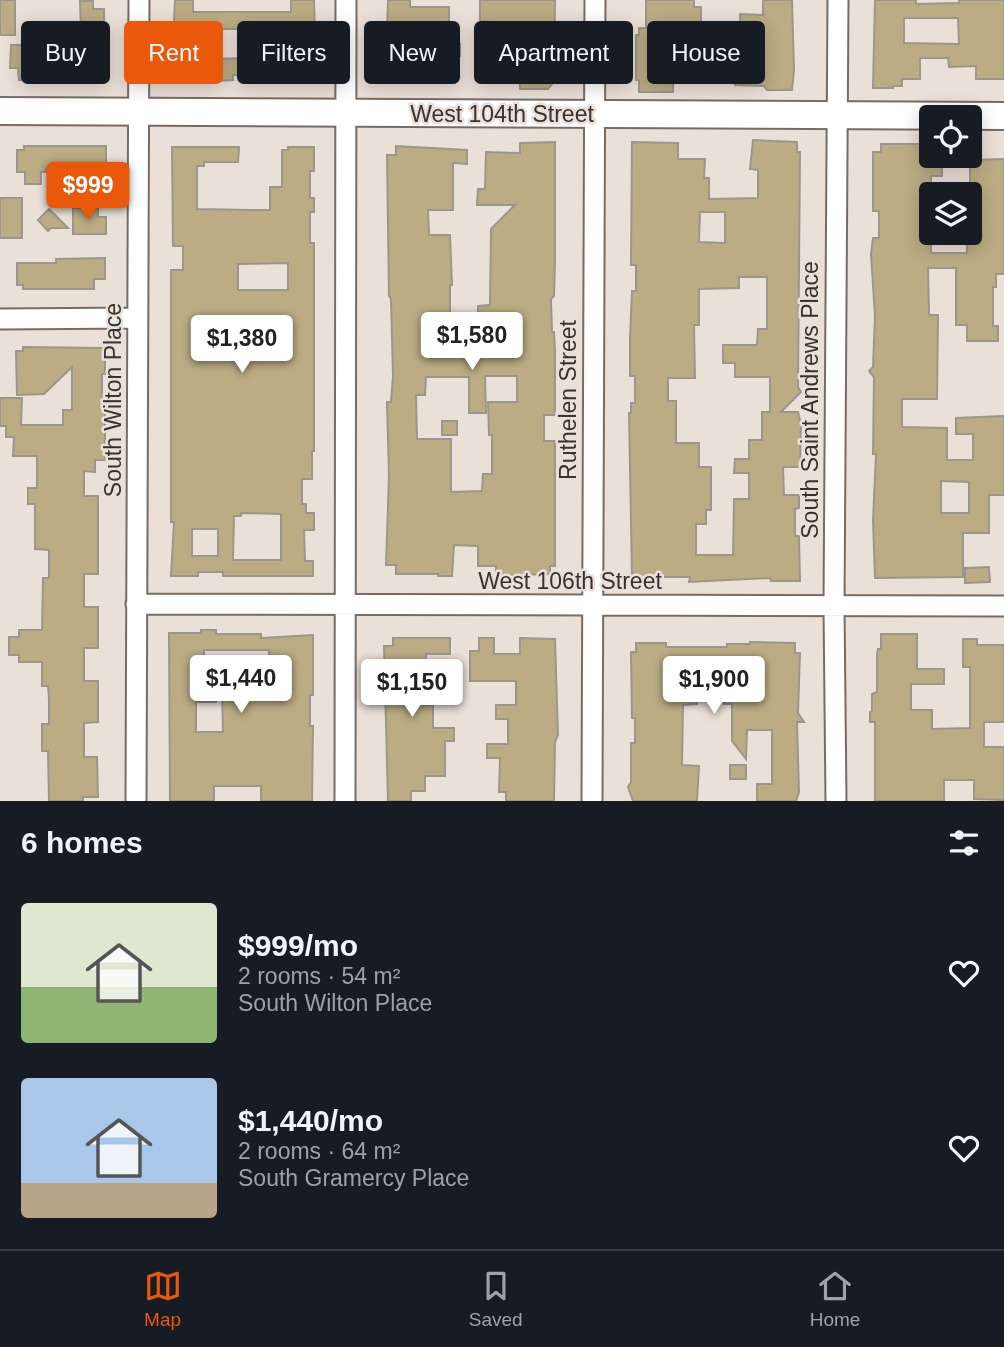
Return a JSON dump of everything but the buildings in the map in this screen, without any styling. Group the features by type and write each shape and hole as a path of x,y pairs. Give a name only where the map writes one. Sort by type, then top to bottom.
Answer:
{"street":[{"name":"South Wilton Place","path":"136,801 139,0"},
{"path":"345,0 345,801"},
{"name":"Ruthelen Street","path":"592,801 595,0"},
{"name":"South Saint Andrews Place","path":"836,801 834,606 838,0"},
{"name":"West 104th Street","path":"0,111 1004,116"},
{"path":"0,319 137,318"},
{"name":"West 106th Street","path":"136,604 1004,606"}]}
